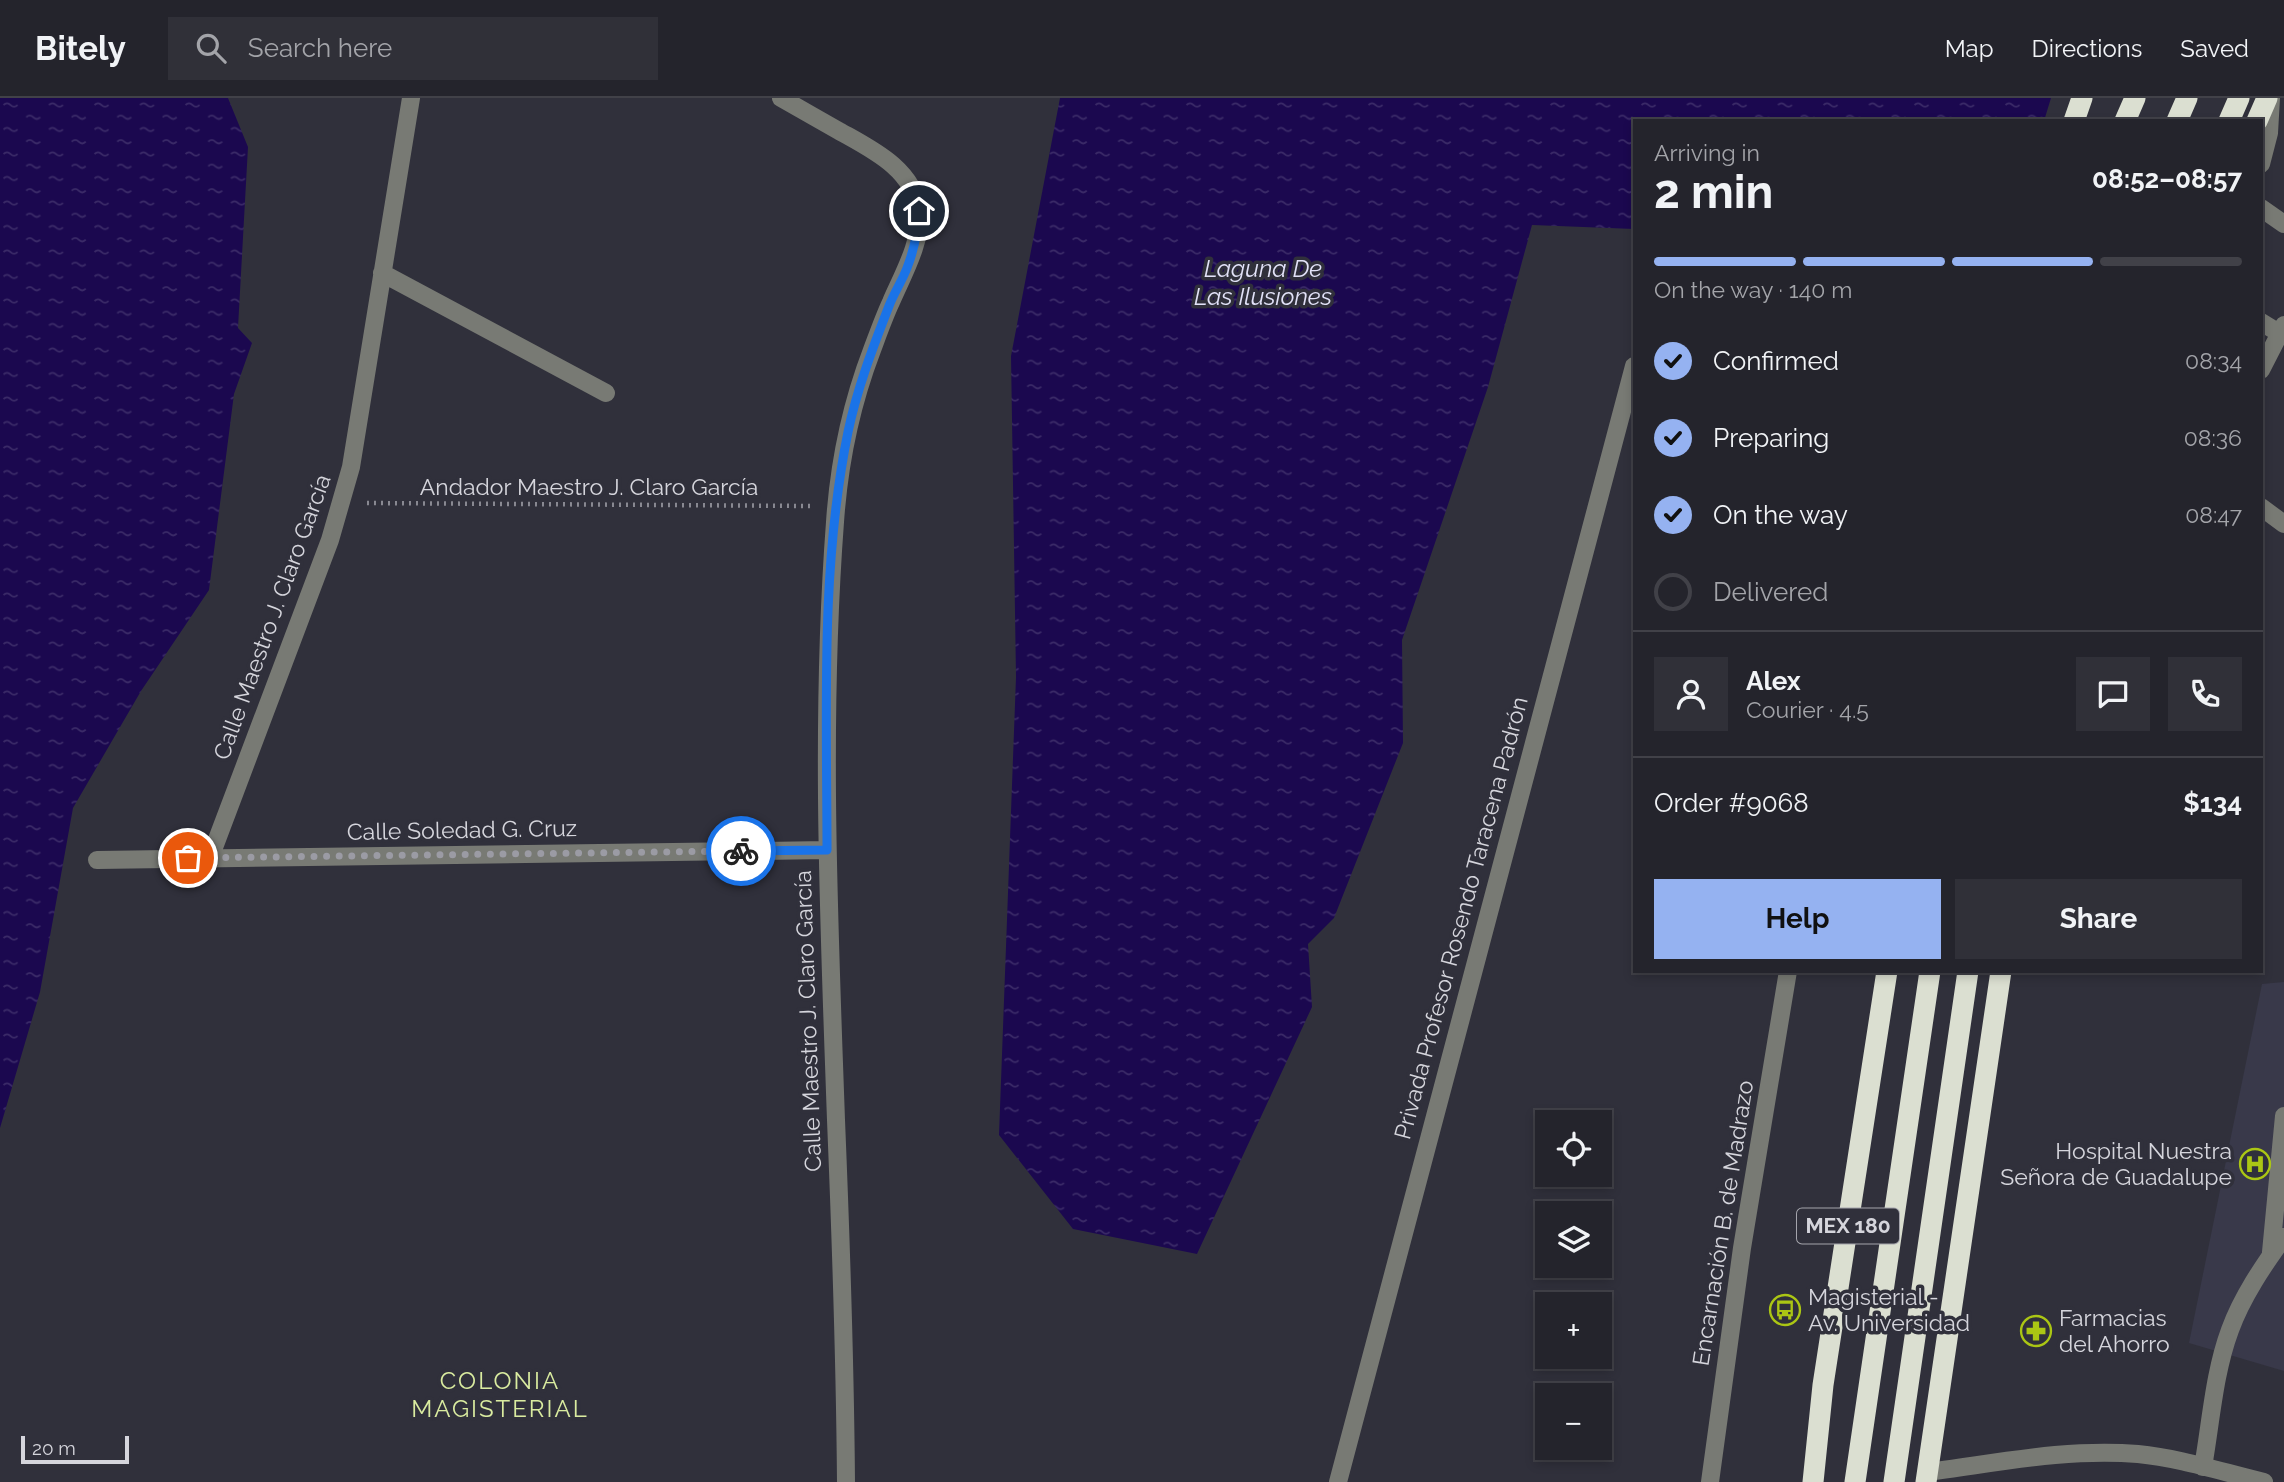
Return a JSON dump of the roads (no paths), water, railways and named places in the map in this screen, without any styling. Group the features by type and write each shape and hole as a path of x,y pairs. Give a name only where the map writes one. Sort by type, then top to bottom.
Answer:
{"highway":[{"path":"2075,119 2082,98"},
{"path":"2126,119 2135,98"},
{"path":"2178,119 2187,98"},
{"path":"2230,119 2239,98"},
{"path":"2258,119 2269,98"},
{"name":"MEX 180","path":"1813,1482 1825,1371 1886,973"},
{"path":"1855,1482 1930,973"},
{"path":"1894,1482 1968,973"},
{"path":"1927,1477 2001,973"}],"street":[{"name":"Calle Maestro J. Claro García","path":"210,858 342,503 351,467 411,98"},
{"name":"Calle Maestro J. Claro García","path":"781,98 878,153 901,172 914,190 919,211 918,230 908,268 871,352 855,403 839,480 830,594 827,850 846,1482"},
{"path":"2263,156 2269,133 2269,98"},
{"path":"2263,209 2284,224"},
{"path":"382,273 606,393"},
{"path":"2263,323 2283,331 2263,366"},
{"name":"Privada Profesor Rosendo Taracena Padrón","path":"1338,1482 1628,413 1633,374"},
{"path":"2263,508 2284,524"},
{"name":"Calle Soledad G. Cruz","path":"97,860 827,850"},
{"name":"Encarnación B. de Madrazo","path":"1710,1482 1742,1248 1788,973"},
{"path":"2269,1259 2284,1116"},
{"path":"2203,1467 2224,1346 2237,1313 2284,1237"},
{"path":"1927,1477 2058,1454 2092,1453 2166,1458 2264,1482"}],"water":[{"path":"0,98 228,98 248,147 238,328 252,343 234,394 209,590 141,691 73,808 40,992 0,1128"},
{"name":"Laguna De Las Ilusiones","path":"1060,98 2051,98 2045,119 1633,119 1633,229 1532,225 1488,387 1402,640 1403,743 1334,918 1308,944 1312,1007 1197,1254 1073,1229 999,1135 1016,677 1011,356"}],"place":[{"name":"Hospital Nuestra Señora de Guadalupe","path":"2255,1164"},
{"name":"Magisterial - Av. Universidad","path":"1785,1310"},
{"name":"Farmacias del Ahorro","path":"2036,1331"}],"district":[{"name":"COLONIA MAGISTERIAL","path":"500,1395"}]}
